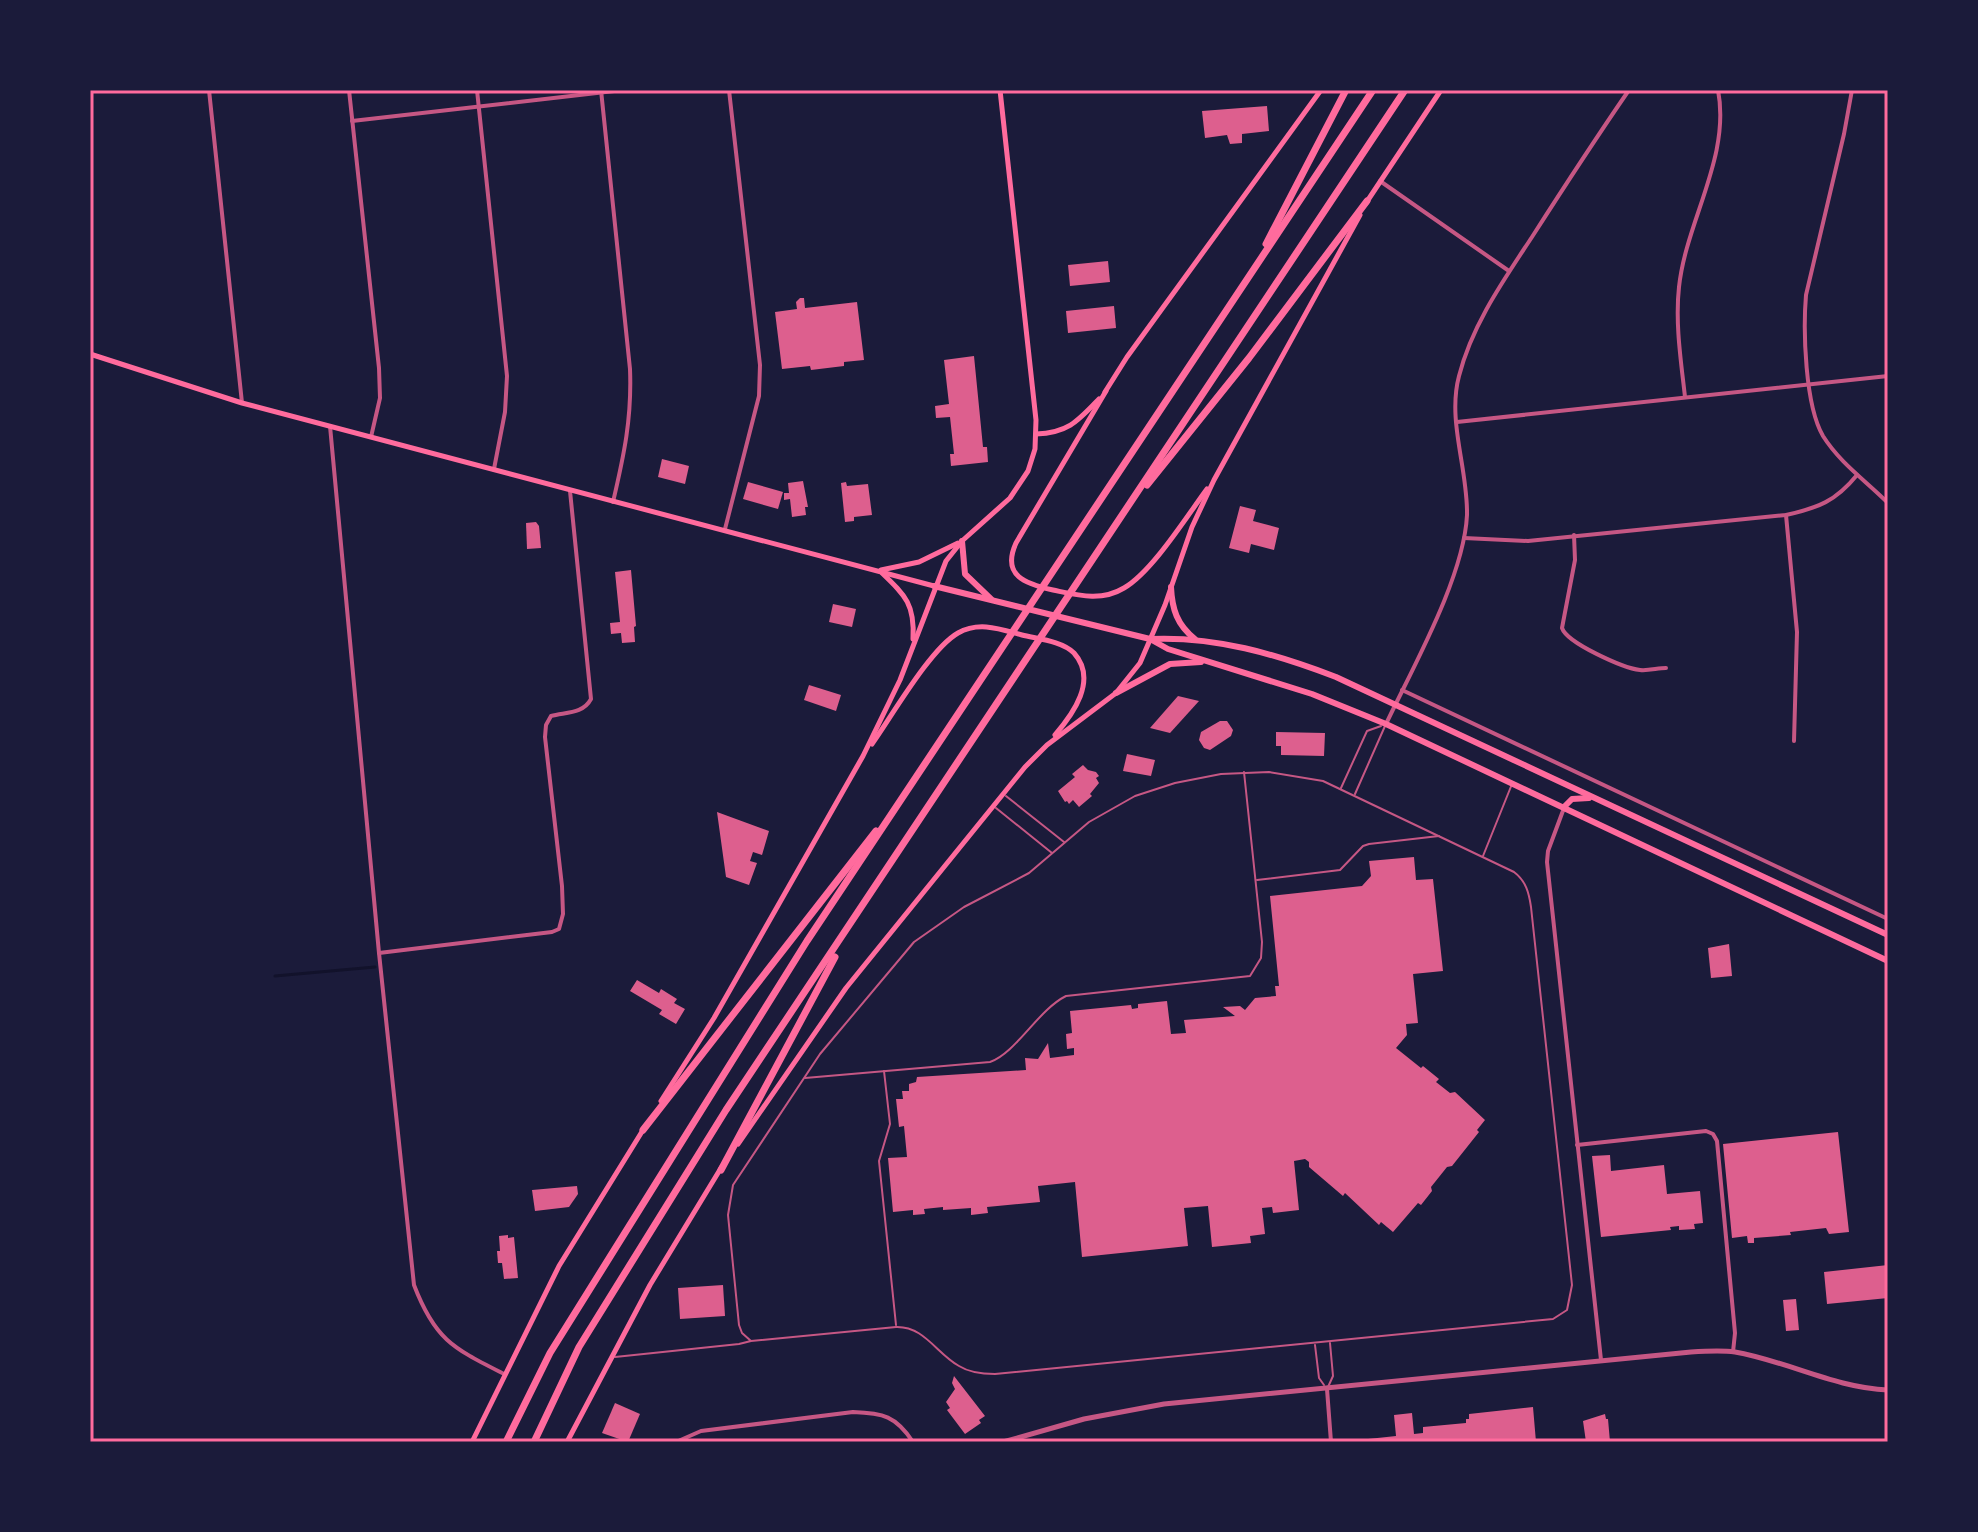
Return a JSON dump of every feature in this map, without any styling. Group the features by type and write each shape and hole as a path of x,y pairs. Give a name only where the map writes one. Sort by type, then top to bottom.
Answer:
{"highway":[{"path":"1249,277 1346,90"},
{"path":"506,1442 550,1353 807,941 1373,90"},
{"path":"534,1442 579,1347 726,1110 1405,90"},
{"path":"1116,524 1249,358 1367,201"},
{"path":"643,1130 914,782"},
{"path":"721,1170 854,921"}],"main road":[{"path":"472,1442 559,1266 714,1018 863,756 900,680 946,561 962,541 1017,489 1032,460 1036,434 1000,90"},
{"path":"1214,480 1139,577 1122,590 1086,597 1033,585 1019,578 1012,566 1016,543 1127,357 1321,90"},
{"path":"1047,745 1131,678 1150,639 1192,527 1214,480 1367,201 1441,90"},
{"path":"90,354 242,403 934,586 1150,639 1195,639 1252,649 1303,665 1395,704 1888,935"},
{"path":"1036,434 1059,432 1069,427 1106,391"},
{"path":"879,571 919,562 962,541"},
{"path":"962,541 965,574 993,601"},
{"path":"879,571 905,596 914,620 913,644"},
{"path":"1171,587 1176,618 1183,630 1195,639"},
{"path":"567,1442 650,1285 721,1170 846,988 1025,767 1069,719 1082,692 1080,667 1074,653 1060,644 983,626 964,630 946,642 863,756"},
{"path":"1150,639 1204,662 1312,694 1386,724 1888,961"},
{"path":"1116,693 1170,664 1204,662"},
{"path":"1564,807 1577,798 1597,799"}],"street":[{"path":"209,90 242,403"},
{"path":"349,90 379,368 380,398 371,437"},
{"path":"477,90 507,376 505,412 494,470"},
{"path":"352,121 623,90"},
{"path":"725,529 759,396 760,365 729,90"},
{"path":"1386,724 1445,597 1464,538 1467,515 1455,397 1468,347 1509,271 1629,90"},
{"path":"1685,398 1679,286 1720,134 1722,111 1718,90"},
{"path":"1852,90 1806,295 1804,322 1809,383 1813,412 1822,434 1857,475 1888,503"},
{"path":"602,91 632,406 613,502"},
{"path":"1380,181 1509,271"},
{"path":"1457,422 1888,376"},
{"path":"330,426 379,953 414,1285 424,1313 437,1332 450,1343 504,1374"},
{"path":"1464,538 1505,541 1786,515 1823,505 1843,493 1857,475"},
{"path":"379,953 559,929 563,914 562,886 546,725 551,716 587,707 591,699 570,491"},
{"path":"1786,515 1797,632 1794,741"},
{"path":"1574,535 1575,560 1562,628 1564,635 1639,670 1666,668"},
{"path":"1402,690 1888,919"},
{"path":"1564,807 1547,862 1601,1360"},
{"path":"1577,1145 1706,1131 1713,1134 1717,1141 1735,1333 1733,1352"},
{"path":"1003,1442 1052,1427 1147,1407 1691,1352 1733,1352 1772,1361 1837,1383 1888,1390"},
{"path":"1327,1388 1331,1442"},
{"path":"676,1442 719,1427 853,1412 895,1419 913,1442"}],"lane":[{"path":"1341,788 1367,731 1386,724"},
{"path":"1354,795 1386,724"},
{"path":"804,1078 996,1060 1046,1010 1066,996 1250,976 1261,958 1244,772"},
{"path":"610,1358 739,1344 745,1340 751,1341 909,1326 959,1367 978,1374 1553,1319 1567,1310 1572,1285 1529,892 1523,880 1514,872 1341,788 1323,781 1269,772 1244,772 1183,781 1135,796 1089,822 1029,873 964,907 914,942 867,996 804,1078 733,1185 728,1199 728,1215 739,1325 751,1341"},
{"path":"1482,857 1513,783"},
{"path":"1004,795 1065,843"},
{"path":"995,807 1052,853"},
{"path":"1256,880 1340,870 1363,846 1440,836"},
{"path":"884,1071 890,1124 879,1161 896,1327"},
{"path":"1315,1344 1319,1378 1327,1388 1333,1376 1330,1342"}],"building":[{"path":"1267,106 1269,131 1242,134 1242,143 1230,144 1227,135 1205,138 1202,111"},
{"path":"1108,261 1110,282 1070,286 1068,265"},
{"path":"804,298 805,308 857,302 864,360 811,370 810,366 782,369 775,312 797,309 796,302"},
{"path":"1114,306 1116,328 1068,333 1066,311"},
{"path":"974,356 983,447 987,447 988,462 951,466 950,454 954,454 950,417 936,418 935,406 949,404 944,360"},
{"path":"662,459 689,466 685,484 658,477"},
{"path":"803,481 808,507 805,507 806,515 792,517 790,499 784,500 784,493 789,493 788,483"},
{"path":"748,482 783,492 778,509 743,499"},
{"path":"846,482 847,486 868,484 872,515 854,517 854,521 845,522 841,483"},
{"path":"1240,506 1256,510 1253,521 1279,528 1274,550 1251,544 1249,553 1229,548"},
{"path":"536,522 541,548 527,549 526,523"},
{"path":"631,570 635,642 622,643 621,633 611,634 610,623 620,622 615,572"},
{"path":"833,604 856,609 852,627 829,622"},
{"path":"809,685 841,695 836,711 804,700"},
{"path":"1178,696 1199,701 1170,733 1150,728"},
{"path":"1220,721 1227,721 1233,730 1231,736 1210,750 1204,748 1199,740 1201,732"},
{"path":"1276,732 1325,733 1324,756 1281,755 1281,746 1276,746"},
{"path":"1127,754 1155,760 1151,776 1123,771"},
{"path":"1083,765 1096,772 1099,783 1090,794 1092,796 1079,807 1073,800 1069,804 1065,802 1058,791 1075,777 1072,774"},
{"path":"717,812 769,831 762,855 753,852 750,861 757,863 749,885 726,877"},
{"path":"1414,857 1416,880 1433,879 1443,971 1413,974 1418,1023 1406,1024 1407,1035 1396,1048 1421,1068 1423,1066 1439,1079 1436,1082 1450,1093 1455,1092 1485,1120 1452,1166 1447,1167 1431,1187 1432,1191 1421,1205 1418,1203 1393,1232 1381,1222 1379,1225 1345,1193 1343,1196 1309,1167 1305,1159 1294,1161 1299,1210 1273,1213 1272,1207 1262,1208 1265,1234 1250,1236 1251,1243 1212,1247 1208,1206 1184,1208 1188,1246 1082,1257 1075,1182 1038,1186 1040,1202 987,1207 988,1213 971,1215 971,1208 943,1210 943,1207 924,1209 925,1214 913,1215 913,1210 893,1212 888,1158 907,1157 904,1126 899,1127 896,1099 903,1099 902,1091 909,1091 909,1084 916,1082 917,1077 1026,1070 1025,1058 1038,1059 1048,1043 1050,1058 1074,1055 1074,1048 1067,1049 1066,1034 1072,1033 1070,1011 1131,1005 1132,1009 1138,1008 1138,1004 1167,1001 1171,1034 1186,1033 1184,1020 1235,1016 1223,1007 1240,1006 1245,1010 1255,998 1276,996 1275,986 1279,986 1270,896 1362,886 1371,876 1369,861"},
{"path":"1729,944 1732,976 1711,978 1708,948"},
{"path":"637,980 677,999 674,1003 685,1009 676,1024 659,1014 662,1010 630,991"},
{"path":"1838,1132 1849,1232 1829,1234 1826,1228 1790,1232 1791,1235 1754,1238 1754,1243 1748,1243 1747,1236 1732,1238 1723,1144"},
{"path":"1610,1155 1611,1171 1664,1165 1667,1194 1700,1191 1703,1223 1694,1224 1695,1229 1679,1230 1679,1226 1670,1227 1671,1230 1601,1237 1592,1156"},
{"path":"577,1186 578,1194 569,1207 535,1211 532,1190"},
{"path":"508,1235 508,1238 514,1237 518,1278 504,1279 497,1251 500,1251 499,1236"},
{"path":"1888,1265 1888,1298 1827,1304 1824,1272"},
{"path":"723,1285 725,1316 680,1319 678,1288"},
{"path":"1796,1299 1799,1330 1786,1331 1783,1300"},
{"path":"954,1376 985,1416 979,1420 981,1423 965,1434 947,1410 950,1408 946,1402 955,1389 952,1383"},
{"path":"615,1403 640,1414 628,1442 602,1433"},
{"path":"1533,1407 1536,1442 1368,1442 1368,1439 1396,1436 1394,1415 1412,1413 1414,1434 1423,1433 1423,1427 1466,1423 1469,1414"},
{"path":"1605,1414 1610,1442 1586,1442 1583,1421"}],"waterway":[{"path":"275,976 375,967"}]}
